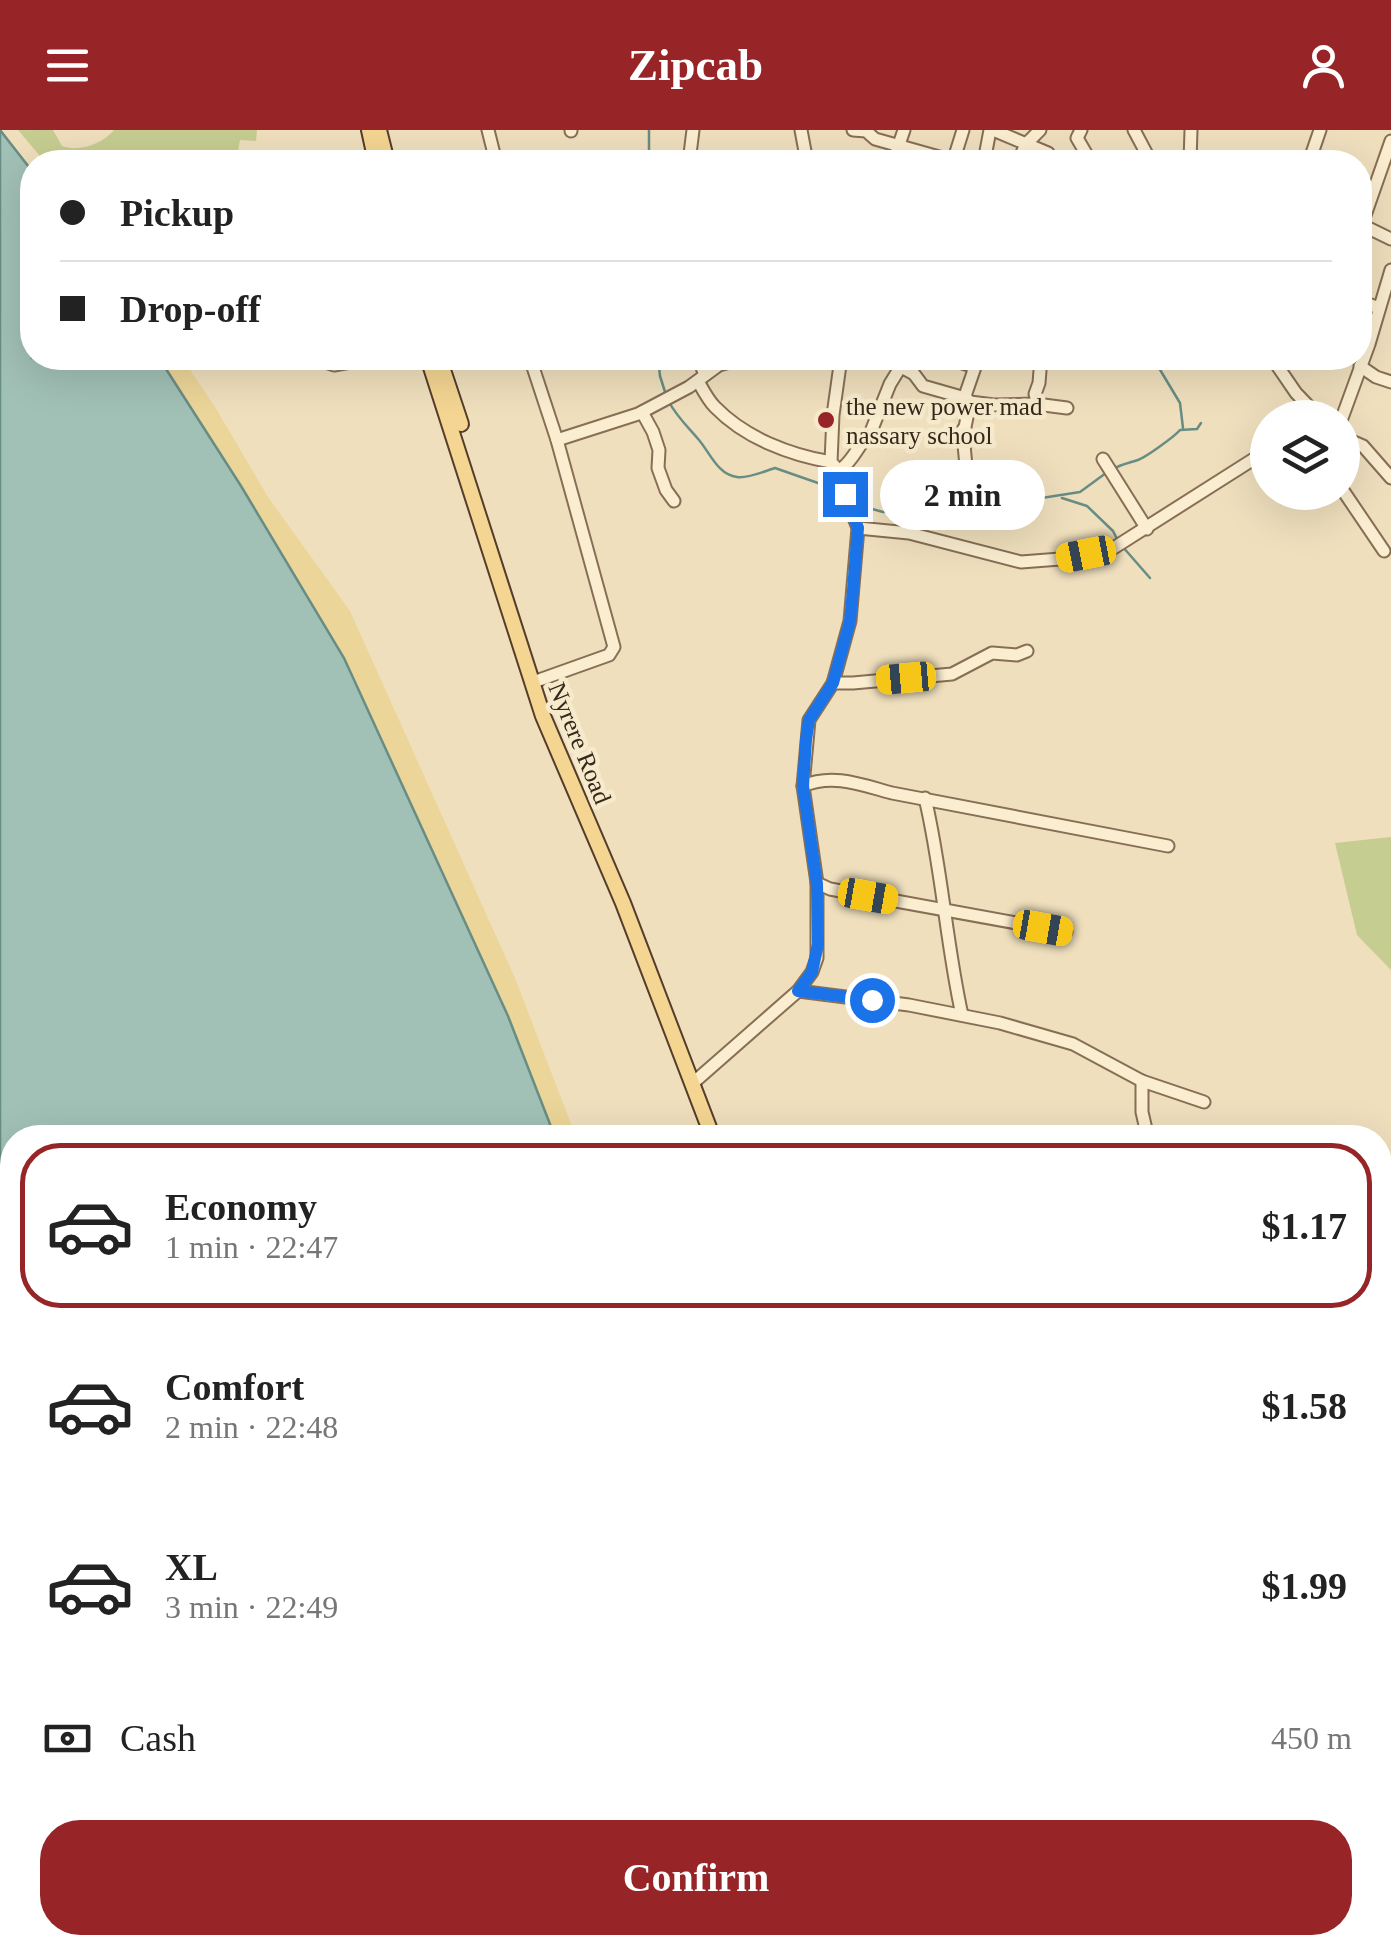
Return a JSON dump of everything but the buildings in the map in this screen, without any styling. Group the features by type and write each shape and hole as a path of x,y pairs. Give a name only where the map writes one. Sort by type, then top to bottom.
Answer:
{"main road":[{"name":"Nyrere Road","path":"432,370 542,716 716,1125"},
{"name":"Nyrere Road","path":"444,370 539,680 630,898 709,1125"}],"street":[{"path":"853,130 866,131 876,140 909,150"},
{"path":"897,150 904,130"},
{"path":"991,130 1041,150"},
{"path":"1023,150 1040,130"},
{"path":"1372,194 1391,141"},
{"path":"1372,331 1391,270"},
{"path":"1372,305 1380,308"},
{"path":"534,370 614,646 609,655 539,680"},
{"path":"700,370 714,406 750,433 836,466 857,454 870,434 898,370"},
{"path":"557,440 642,412 713,370"},
{"path":"696,1080 798,991 812,972 816,958 817,884 803,786 809,720 833,683 850,621 858,528 836,466 833,415 839,370"},
{"path":"910,370 923,386 967,400 1067,408"},
{"path":"970,479 962,431 976,370"},
{"path":"1038,404 1035,394 1039,370"},
{"path":"1280,370 1303,400"},
{"path":"1348,400 1359,370"},
{"path":"1365,370 1391,382"},
{"path":"642,412 659,450 658,468 674,502"},
{"path":"1360,445 1391,478"},
{"path":"858,528 909,534 1021,562 1060,559 1112,549 1250,460"},
{"path":"1109,467 1146,529"},
{"path":"1356,510 1384,551"},
{"path":"833,683 952,674 992,653 1027,652"},
{"path":"803,786 817,780 851,782 1168,846"},
{"path":"925,798 937,848 962,1015"},
{"path":"817,884 1066,932"},
{"path":"798,991 910,1005 1000,1023 1073,1044 1142,1081 1204,1102"},
{"path":"1142,1081 1145,1125"}],"green space":[{"path":"18,130 53,130 62,146 76,148 97,143 114,130 257,130 256,141 240,140 238,150 35,150"},
{"path":"1391,837 1391,970 1357,935 1335,843"}],"sand":[{"path":"167,370 190,370 268,497 350,611 515,978 571,1125 550,1125 508,1016 344,658"}],"water":[{"path":"0,130 20,156 20,370 167,370 344,658 508,1016 550,1125 0,1125"}],"waterway":[{"path":"649,130 649,150"},
{"path":"659,370 666,395"},
{"path":"1160,370 1180,403 1183,428"},
{"path":"669,402 715,463 730,475 746,477 775,468 838,490"},
{"path":"1113,469 1142,458 1180,430 1197,429 1201,423"},
{"path":"850,496 865,507 883,512 946,510 977,517 1009,503 1080,492 1106,473"},
{"path":"1062,498 1087,506 1117,539"},
{"path":"1122,546 1150,578"}],"place":[{"name":"the new power mad nassary school","path":"826,420"}],"route":[{"path":"845,494 858,528 853,590 850,621 833,683 809,720 806,740 803,786 817,884 818,944 812,972 798,991 872,1000"}]}
